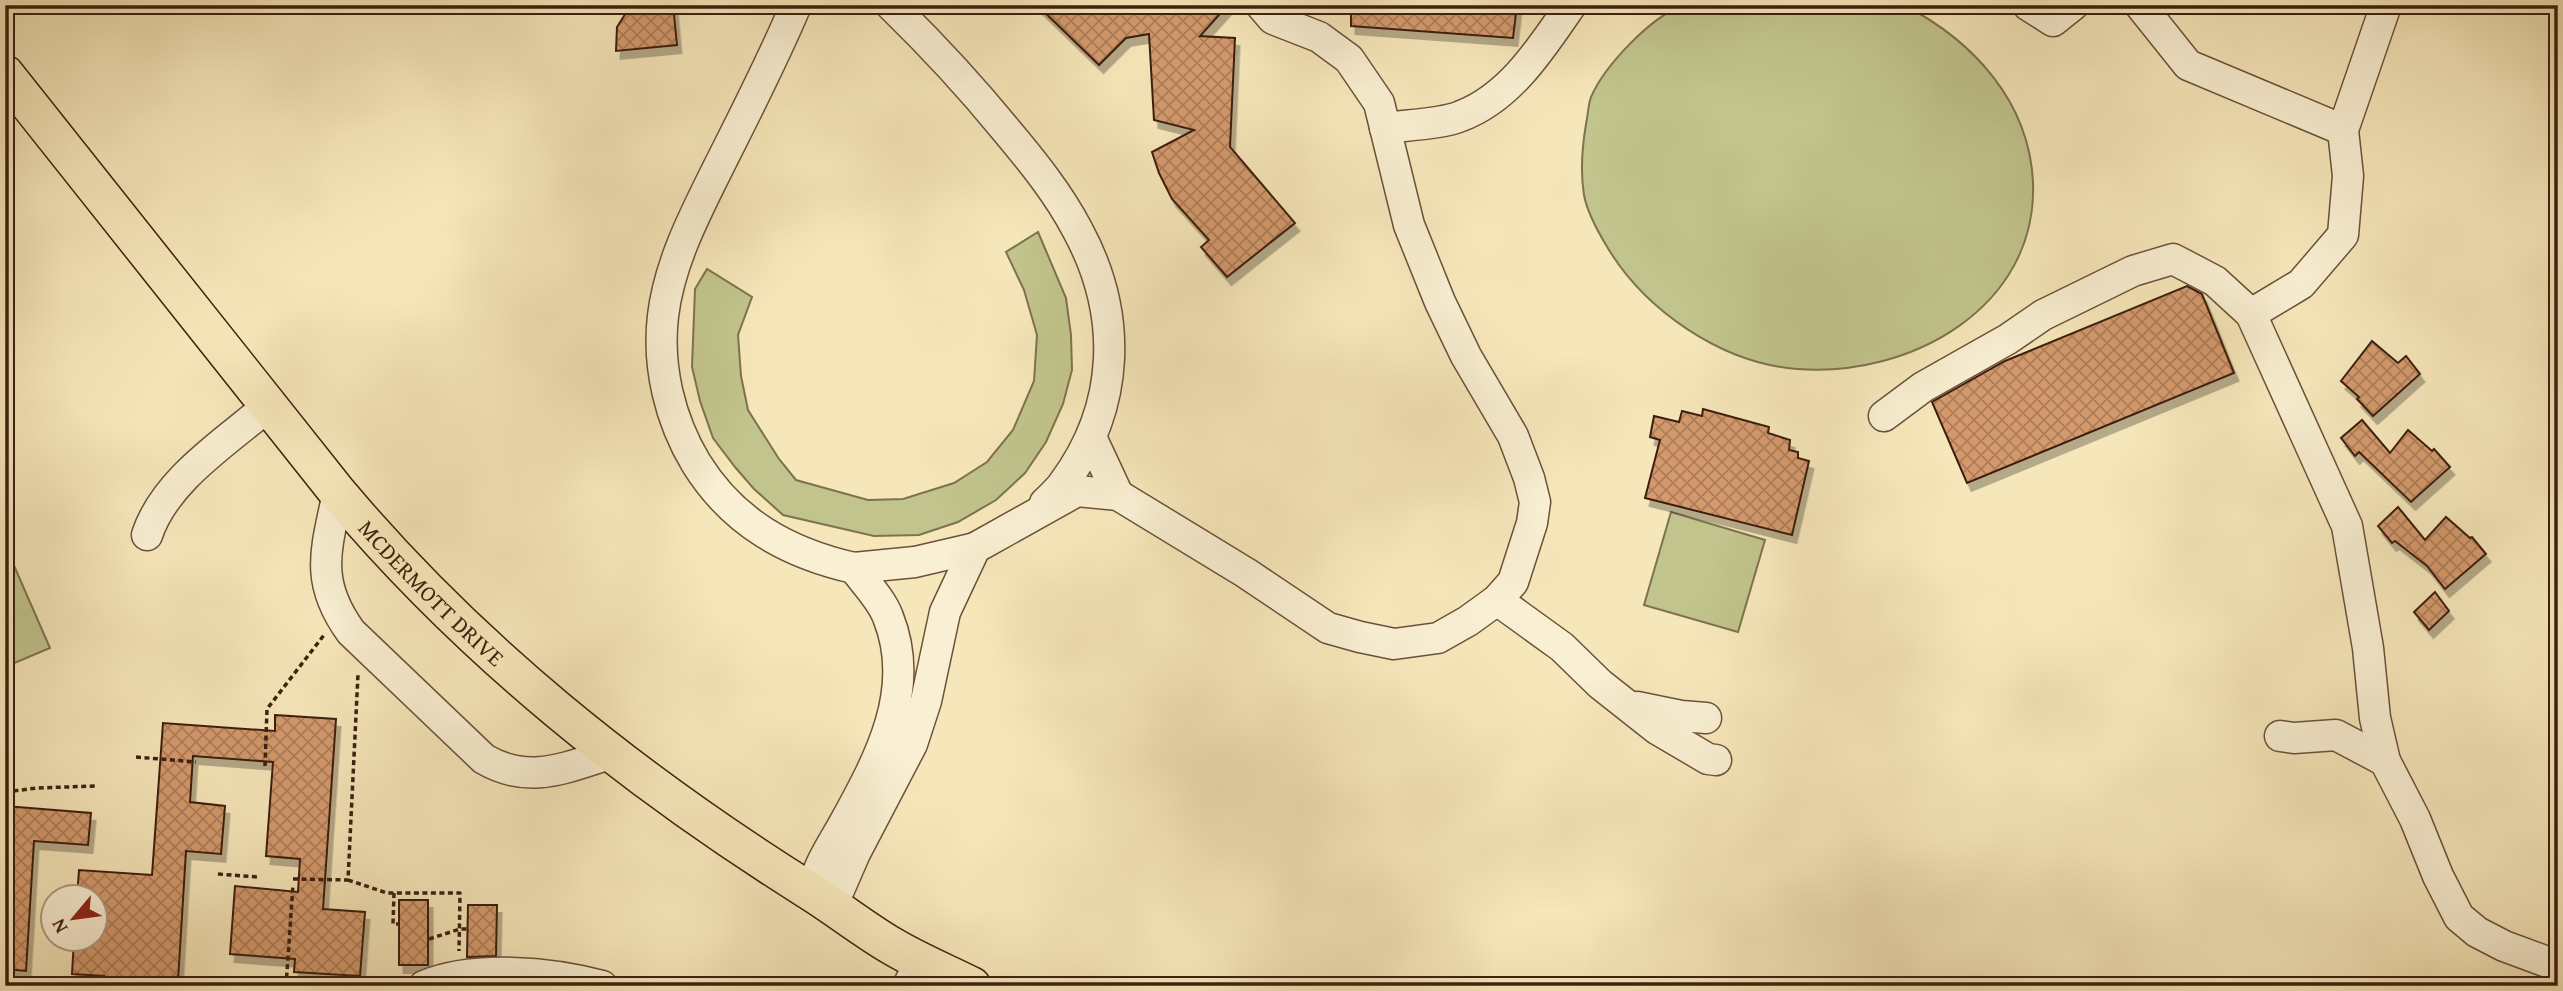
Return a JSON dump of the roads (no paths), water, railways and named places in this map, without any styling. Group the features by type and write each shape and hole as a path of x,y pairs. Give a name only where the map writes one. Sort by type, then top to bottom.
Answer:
{"main road":[{"name":"MCDERMOTT DRIVE","path":"5,74 338,493 438,602 560,715 733,843 892,946 914,973 972,986"}],"lane":[{"path":"796,5 694,217 672,273 663,316 663,363 668,399 691,455 705,478 745,522 772,540 822,561 854,569 915,562 975,548 1077,491 1118,495 1247,573 1328,628 1394,644 1438,638 1497,600 1513,582 1529,537 1535,502 1524,460 1466,356 1440,302 1409,225 1378,103 1349,59 1319,37 1273,19 1261,5"},
{"path":"891,5 944,57 1042,173 1078,230 1102,289 1111,336 1107,382 1091,437 1062,486 1038,512"},
{"path":"1385,128 1460,117 1493,100 1534,59 1571,5"},
{"path":"2140,5 2188,65 2343,130"},
{"path":"2251,314 2301,284 2343,235 2348,176 2343,130 2386,5"},
{"path":"1884,416 1923,387 2008,339 2043,314 2133,271 2173,259 2215,281 2251,314 2347,526 2368,648 2375,718 2385,761 2415,820 2438,876 2459,917 2477,932 2495,942 2558,966"},
{"path":"147,535 162,502 177,484 268,406"},
{"path":"1091,437 1118,495"},
{"path":"338,493 325,551 326,573 329,593 336,611 351,632 484,759 502,769 526,774 550,772 610,754"},
{"path":"822,900 855,853 912,744 926,701 945,612 975,548"},
{"path":"822,900 815,877 866,783 887,737 897,698 900,665 888,615 854,569"},
{"path":"1497,600 1562,647 1600,684 1657,729 1708,759 1716,760"},
{"path":"1627,705 1706,718"},
{"path":"2280,736 2294,738 2336,735 2385,761"},
{"path":"424,986 442,978 493,974 537,974 563,982 602,986"}]}
